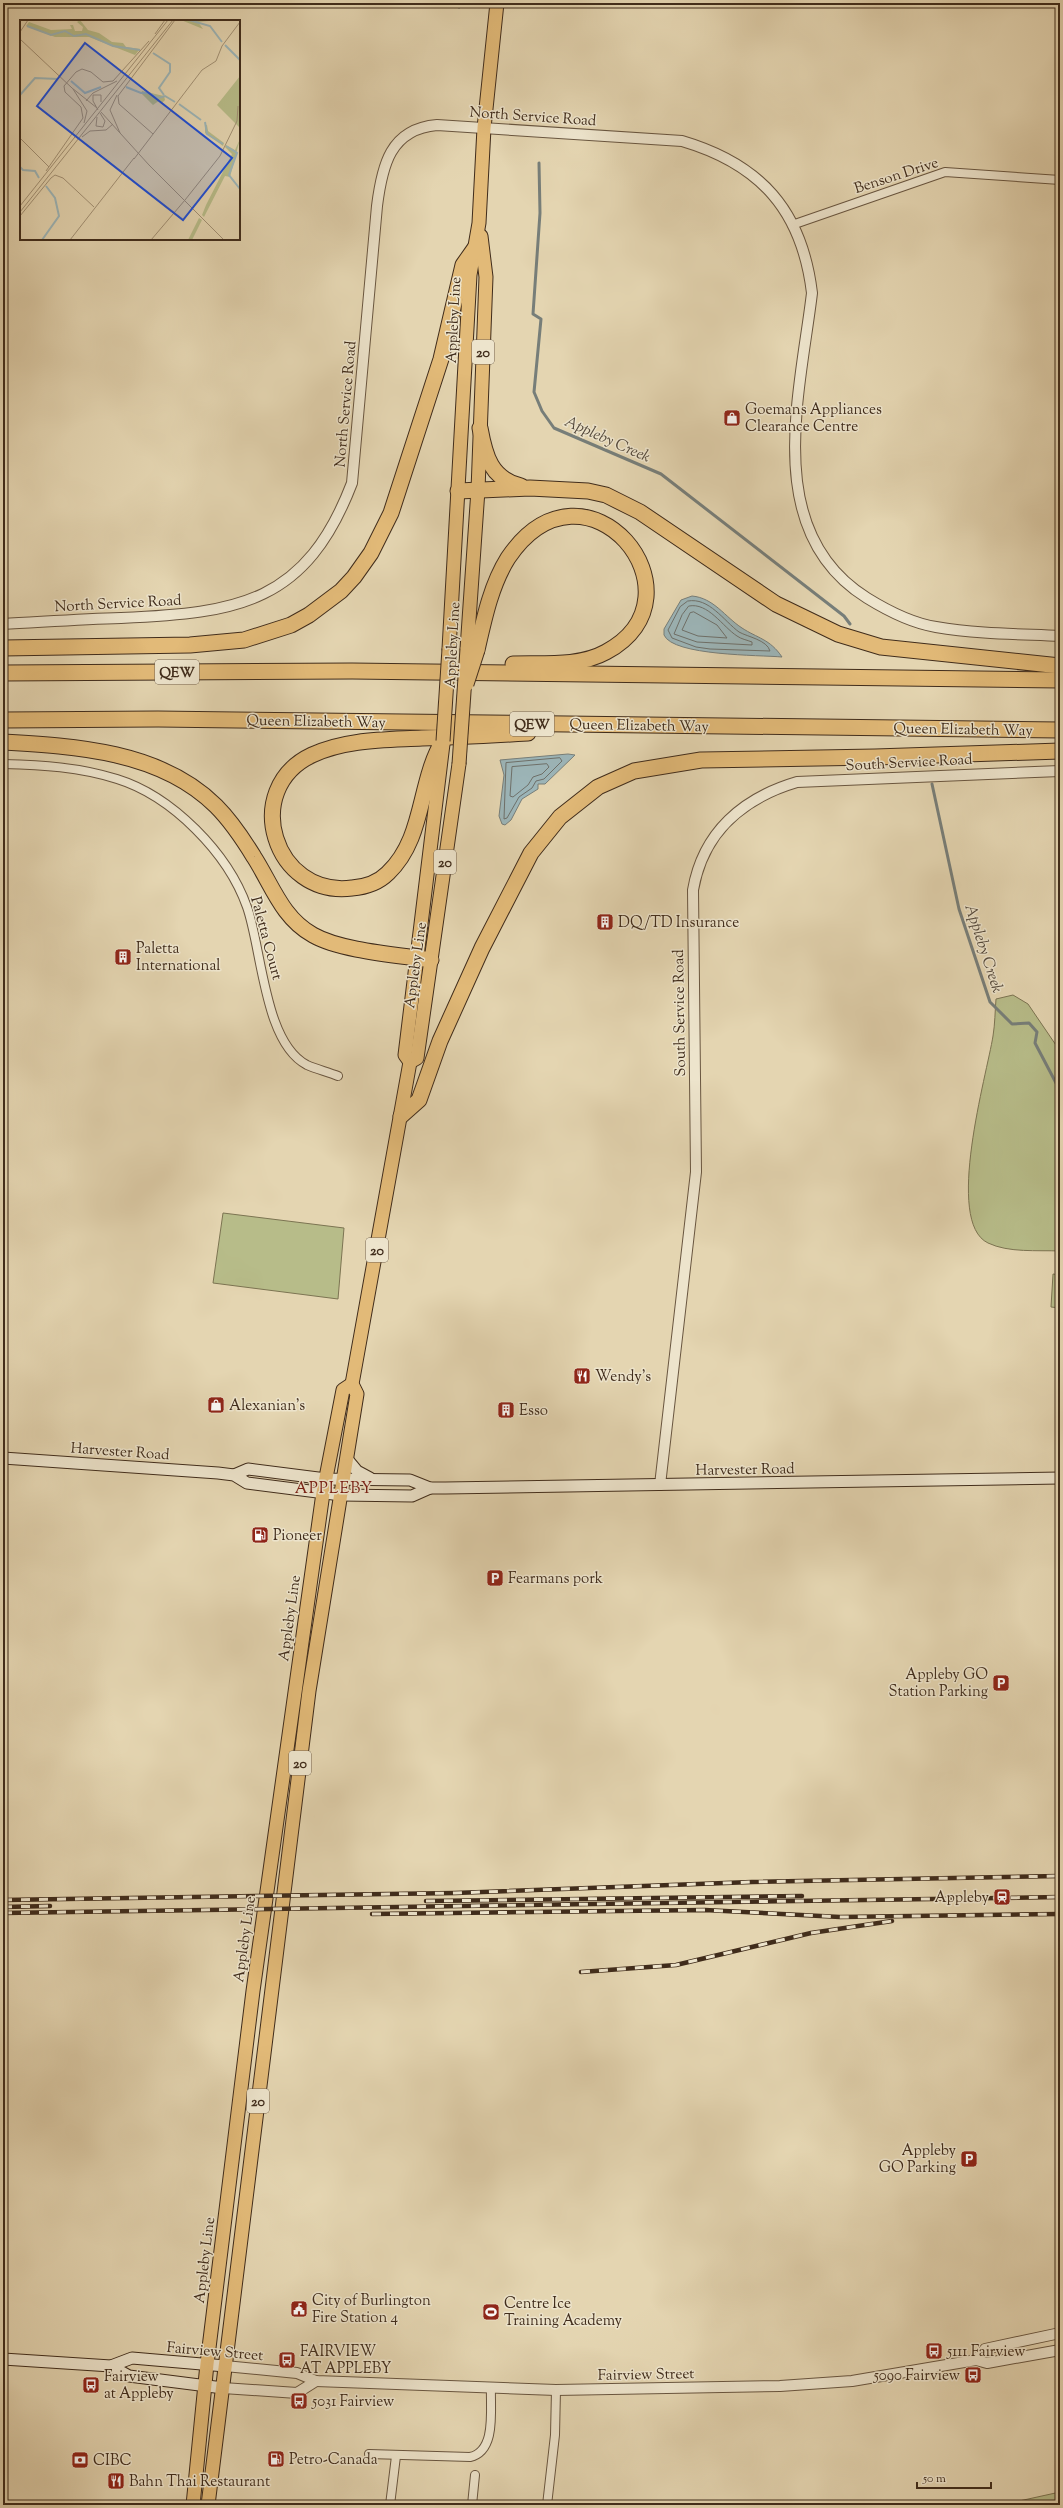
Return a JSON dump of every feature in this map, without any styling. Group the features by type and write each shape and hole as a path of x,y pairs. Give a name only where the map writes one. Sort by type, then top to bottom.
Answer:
{"highway":[{"path":"3,648 190,645 244,640 292,625 309,616 341,591 354,578 371,553 391,513 441,359 463,265 475,248"},
{"path":"480,428 484,450 493,470 512,484 530,488"},
{"path":"458,491 530,488 588,491 623,502 776,604 838,634 881,647 1060,666"},
{"path":"352,671 580,661 599,655 625,638 636,624 642,609 645,598 644,574 635,550 618,531 594,520 562,518 545,523 535,530 515,549 502,569 472,649 466,684"},
{"name":"QEW","path":"3,672 352,671 1060,680"},
{"name":"Queen Elizabeth Way","path":"3,720 158,719 1060,730"},
{"path":"443,741 410,840 401,858 388,873 378,880 368,884 344,889 319,885 303,877 281,853 273,820 277,791 296,764 312,755 348,744 378,740 535,733 580,725"},
{"path":"3,742 81,749 121,756 174,776 202,793 225,817 260,865 279,903 298,925 314,936 332,942 425,959"},
{"path":"401,1116 418,1100 441,1039 482,948 531,853 560,817 598,787 634,771 701,760 875,757 1060,751"}],"main road":[{"name":"Appleby Line","path":"443,741 467,368 470,275 479,223 484,128 497,3"},
{"name":"Appleby Line","path":"472,649 486,276 479,223"},
{"name":"Appleby Line","path":"208,2505 310,1691 357,1394 352,1384 410,1062 405,1055 425,959 460,764 466,684"},
{"name":"Appleby Line","path":"425,959 436,764"},
{"name":"Appleby Line","path":"193,2505 207,2364 254,1983 323,1493 343,1390 352,1384"},
{"name":"Harvester Road","path":"3,1458 234,1475 247,1483 341,1495 412,1496 430,1488"},
{"path":"347,1459 357,1471 372,1479"},
{"name":"Harvester Road","path":"234,1475 248,1469 326,1479 410,1480 430,1488 1060,1478"},
{"name":"Fairview Street","path":"3,2359 111,2366 132,2358 225,2366"},
{"name":"Fairview Street","path":"111,2366 129,2376 223,2388"}],"street":[{"name":"North Service Road","path":"3,624 172,616 241,604 275,588 312,556 327,536 342,509 352,483 377,206 381,180 388,155 403,137 425,126 484,128 682,141 712,150 748,171 764,185 780,203 792,225 804,250 812,293 794,442 794,468 800,508 816,545 835,572 852,589 891,612 914,622 936,627 1060,636"},
{"name":"Benson Drive","path":"792,225 945,172 1060,180"},
{"name":"Paletta Court","path":"3,764 51,766 84,770 118,779 162,800 189,823 211,847 231,875 247,907 280,1036 306,1064 338,1076"},
{"name":"South Service Road","path":"660,1485 696,1172 693,890 697,868 707,848 720,828 745,806 775,788 797,782 1060,771"},
{"path":"976,2360 985,2349 1060,2333"},
{"name":"Fairview Street","path":"225,2366 297,2373 316,2381 556,2390 802,2385 852,2381 976,2360 987,2362 1060,2350"},
{"name":"Fairview Street","path":"223,2388 297,2393 316,2381"},
{"path":"369,2454 470,2457 480,2454 488,2442 491,2387"},
{"path":"547,2505 555,2435 556,2390"},
{"path":"390,2505 396,2456"},
{"path":"472,2505 475,2475"}],"green space":[{"path":"1013,995 1028,1004 1060,1051 1060,1251 1014,1250 988,1243 975,1230 969,1207 969,1178 972,1146 977,1113 993,1036 996,999"},
{"path":"223,1213 344,1228 338,1299 213,1283"},
{"path":"1053,1274 1060,1275 1060,1308 1051,1307"},
{"path":"1060,2492 1060,2505 1001,2505"}],"water":[{"path":"692,596 700,597 713,604 736,624 773,646 782,657 737,655 699,651 671,642 664,635 664,629 681,600"},
{"path":"568,754 575,755 545,784 538,784 538,789 522,799 511,820 505,825 502,824 499,816 504,775 500,760"}],"waterway":[{"name":"Appleby Creek","path":"454,3 459,7"},
{"name":"Appleby Creek","path":"539,163 540,213 533,314 541,319 534,392 542,411 554,428 661,474 844,616 850,624"},
{"name":"Appleby Creek","path":"932,784 959,909 990,1002 1012,1024 1029,1023 1037,1032 1035,1043 1056,1083 1060,1083"}],"railway":[{"path":"3,1900 455,1893 752,1882 1060,1876"},
{"path":"426,1901 802,1896"},
{"path":"3,1913 1060,1897"},
{"path":"3,1907 50,1906"},
{"path":"372,1914 705,1910 840,1917 1060,1914"},
{"path":"581,1972 676,1965 811,1933 892,1921"}],"place":[{"name":"Goemans Appliances Clearance Centre","path":"732,418"},
{"name":"DQ/TD Insurance","path":"605,922"},
{"name":"Paletta International","path":"123,957"},
{"name":"Wendy's","path":"582,1376"},
{"name":"Alexanian’s","path":"216,1405"},
{"name":"Esso","path":"506,1410"},
{"name":"Pioneer","path":"260,1535"},
{"name":"Fearmans pork","path":"495,1578"},
{"name":"Appleby GO Station Parking","path":"1001,1683"},
{"name":"Appleby","path":"1002,1897"},
{"name":"Appleby GO Parking","path":"969,2159"},
{"name":"City of Burlington Fire Station 4","path":"299,2309"},
{"name":"Centre Ice Training Academy","path":"491,2312"},
{"name":"5111 Fairview","path":"934,2351"},
{"name":"FAIRVIEW AT APPLEBY","path":"287,2360"},
{"name":"5090 Fairview","path":"973,2375"},
{"name":"Fairview at Appleby","path":"91,2385"},
{"name":"5031 Fairview","path":"299,2401"},
{"name":"Petro-Canada","path":"276,2459"},
{"name":"CIBC","path":"80,2460"},
{"name":"Bahn Thai Restaurant","path":"116,2481"}],"district":[{"name":"APPLEBY","path":"334,1487"}]}
